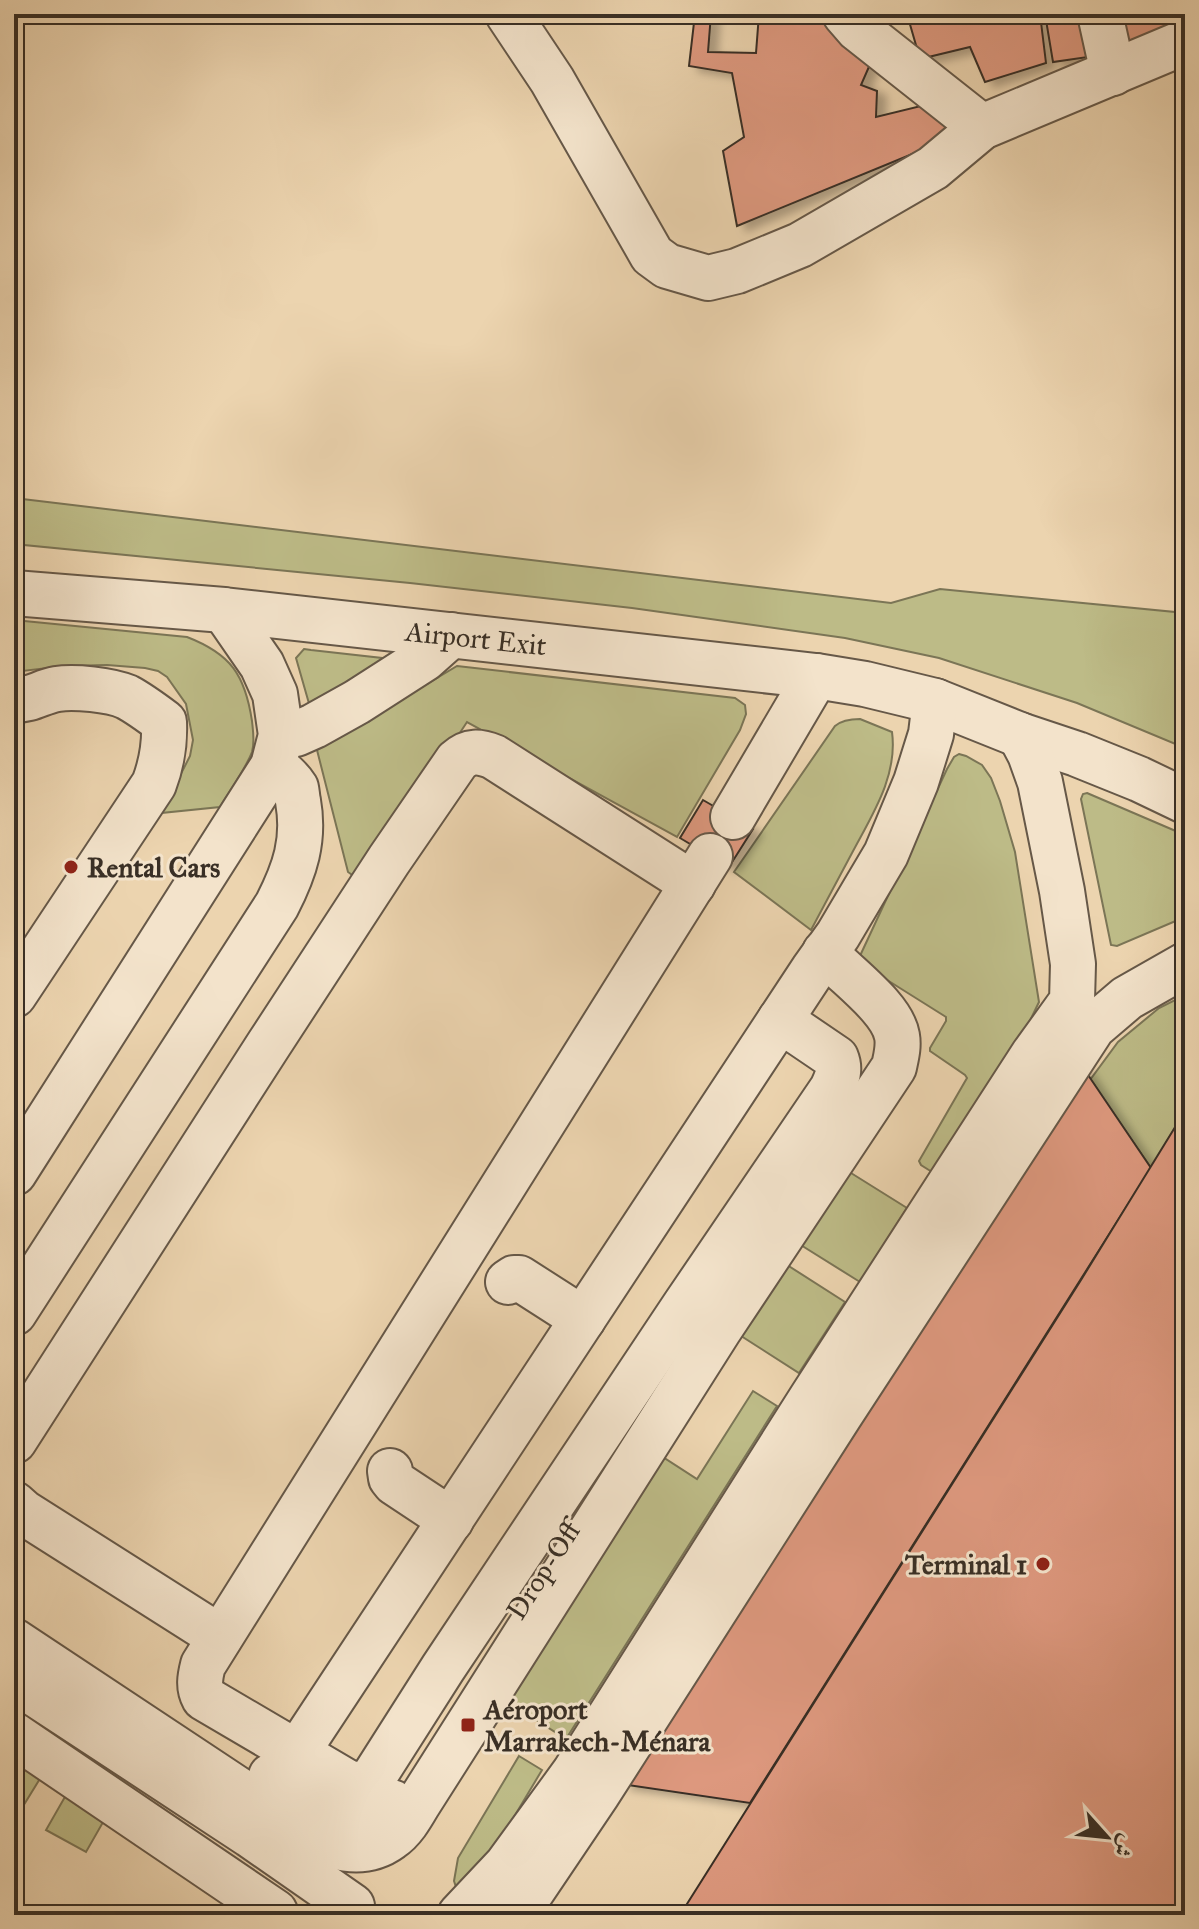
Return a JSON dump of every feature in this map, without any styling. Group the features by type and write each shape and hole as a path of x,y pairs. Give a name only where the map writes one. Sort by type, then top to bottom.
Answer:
{"street":[{"path":"508,14 552,80 652,255 667,266 708,278 737,271 800,245 933,168 982,127 1185,42"},
{"path":"845,14 858,29 982,127"},
{"path":"1100,14 1113,73"},
{"name":"Airport Exit","path":"14,593 224,610 865,684 935,701 1090,759 1185,801"},
{"path":"14,1313 277,905 298,853 302,822 295,788 282,772 277,751 275,694 262,665 224,610"},
{"path":"14,1173 277,751 296,734 357,702 424,659 451,635"},
{"path":"733,817 816,676"},
{"path":"14,995 154,784 163,752 164,722 123,695 89,689 59,688 20,700"},
{"path":"296,1754 838,935 886,854 920,770 931,734 935,701"},
{"path":"507,1915 532,1891 590,1806 831,1428 1083,1014 1040,782 1020,735"},
{"path":"14,1441 269,1044 457,761 465,754 474,752 494,757 702,870 203,1665 200,1685 204,1698 352,1785 369,1782 832,1089 838,1075 836,1058 780,1020"},
{"path":"14,1641 308,1836 328,1846 349,1850 371,1848 391,1839 412,1814 719,1330 894,1067 898,1051 892,1020 882,1007 819,961"},
{"name":"Drop-Off","path":"14,1609 148,1700 323,1808 352,1822 377,1814 390,1805 403,1791 704,1319 874,1066 876,1051 872,1038 819,961"},
{"path":"460,1915 507,1865 574,1773 1033,1055 1083,1014 1127,998 1185,965"},
{"path":"508,1282 519,1278 583,1319"},
{"path":"390,1471 395,1483 451,1520"},
{"path":"17,1509 220,1637"},
{"path":"14,1680 352,1906"},
{"path":"14,1735 275,1912"}],"shaded area":[{"path":"14,498 891,603 940,589 1185,613 1185,748 1077,703 939,658 845,638 632,608 14,544"},
{"path":"14,620 187,637 225,659 245,691 254,740 249,759 220,807 161,813 190,756 193,740 186,704 167,677 145,668 107,665 14,672"},
{"path":"304,649 400,660 312,714 296,658"},
{"path":"457,666 735,698 745,705 746,714 740,730 677,837 467,722 362,882 348,872 317,750"},
{"path":"860,719 892,732 891,764 875,810 811,930 734,872 835,726 847,720"},
{"path":"959,754 982,765 1000,801 1015,852 1039,1002 1024,1033 932,1172 919,1161 967,1078 930,1051 946,1017 860,963 859,958 947,769"},
{"path":"1087,793 1185,835 1185,917 1117,946 1111,945 1081,799"},
{"path":"1185,995 1185,1111 1151,1168 1090,1080 1118,1042 1159,1008"},
{"path":"843,1168 907,1208 860,1282 796,1242"},
{"path":"784,1263 845,1302 799,1373 738,1334"},
{"path":"753,1391 777,1406 566,1739 502,1698 658,1454 697,1479"},
{"path":"519,1756 542,1770 502,1837 459,1896 454,1881 458,1858"},
{"path":"14,1760 41,1777 14,1821"},
{"path":"66,1795 106,1817 86,1852 46,1830"}],"building":[{"path":"695,14 711,14 708,52 756,53 759,14 786,14 793,20 798,14 823,14 875,53 861,85 877,91 876,117 933,103 961,134 737,226 723,151 744,137 732,73 689,66"},
{"path":"907,14 1040,14 1046,63 985,82 970,47 920,59"},
{"path":"1045,14 1088,14 1095,56 1053,62"},
{"path":"1113,14 1166,14 1170,30 1120,43"},
{"path":"703,800 753,829 729,867 680,838"},
{"path":"1082,1066 1151,1168 750,1803 621,1784"},
{"name":"Terminal 1","path":"1185,1111 1185,1915 680,1915 1081,1280"},
{"path":"366,1906 423,1915 266,1915 298,1907"}],"place":[{"name":"Rental Cars","path":"71,867"},
{"name":"Terminal 1","path":"1043,1564"},
{"name":"Aéroport Marrakech-Ménara","path":"468,1725"}]}
